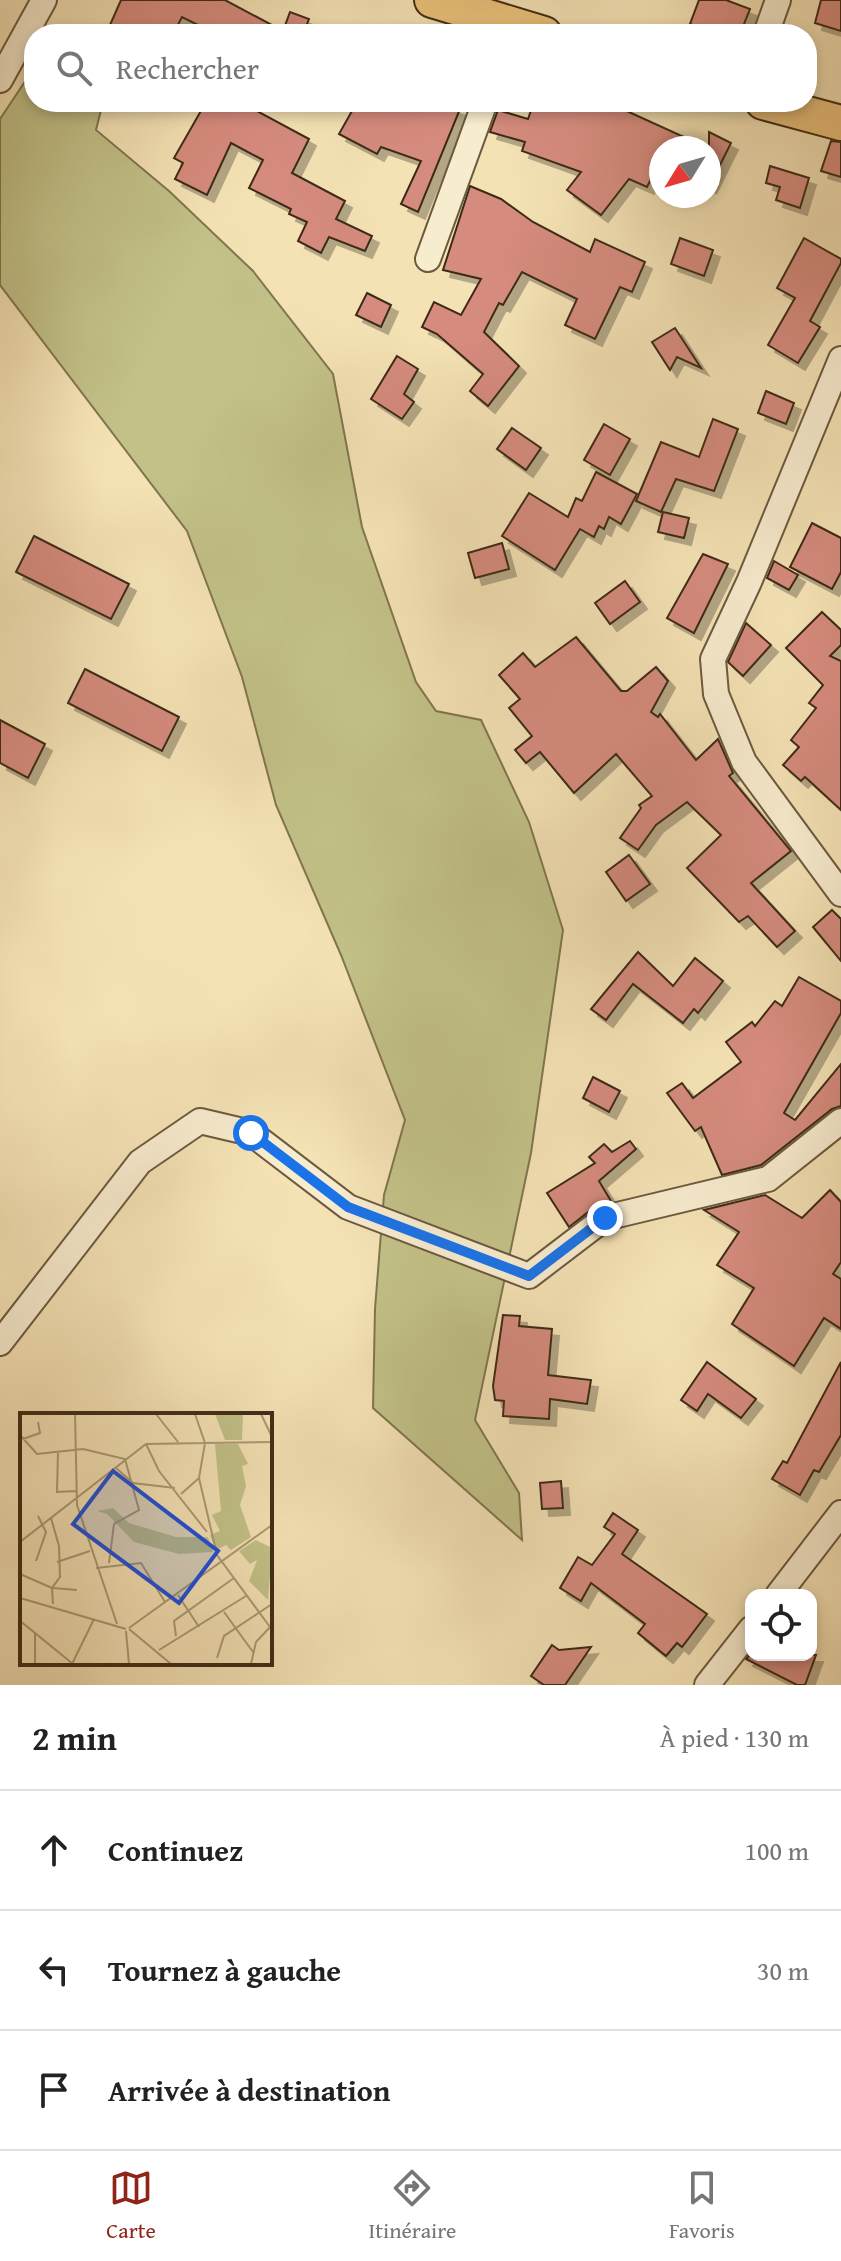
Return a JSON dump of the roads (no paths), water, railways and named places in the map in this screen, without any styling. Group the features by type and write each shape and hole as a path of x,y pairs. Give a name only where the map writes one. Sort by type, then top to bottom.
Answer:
{"highway":[{"path":"432,0 497,24"},
{"path":"800,112 841,123"}],"street":[{"path":"31,24 44,0"},
{"path":"770,24 778,0"},
{"path":"0,80 24,36"},
{"path":"428,259 481,112"},
{"path":"841,359 749,582 713,659 716,694 744,762 841,894"},
{"path":"0,1343 140,1162 200,1121 251,1133 348,1207 529,1276 605,1218 768,1179 841,1121"},
{"path":"783,1589 841,1513"},
{"path":"707,1685 745,1637"}]}
